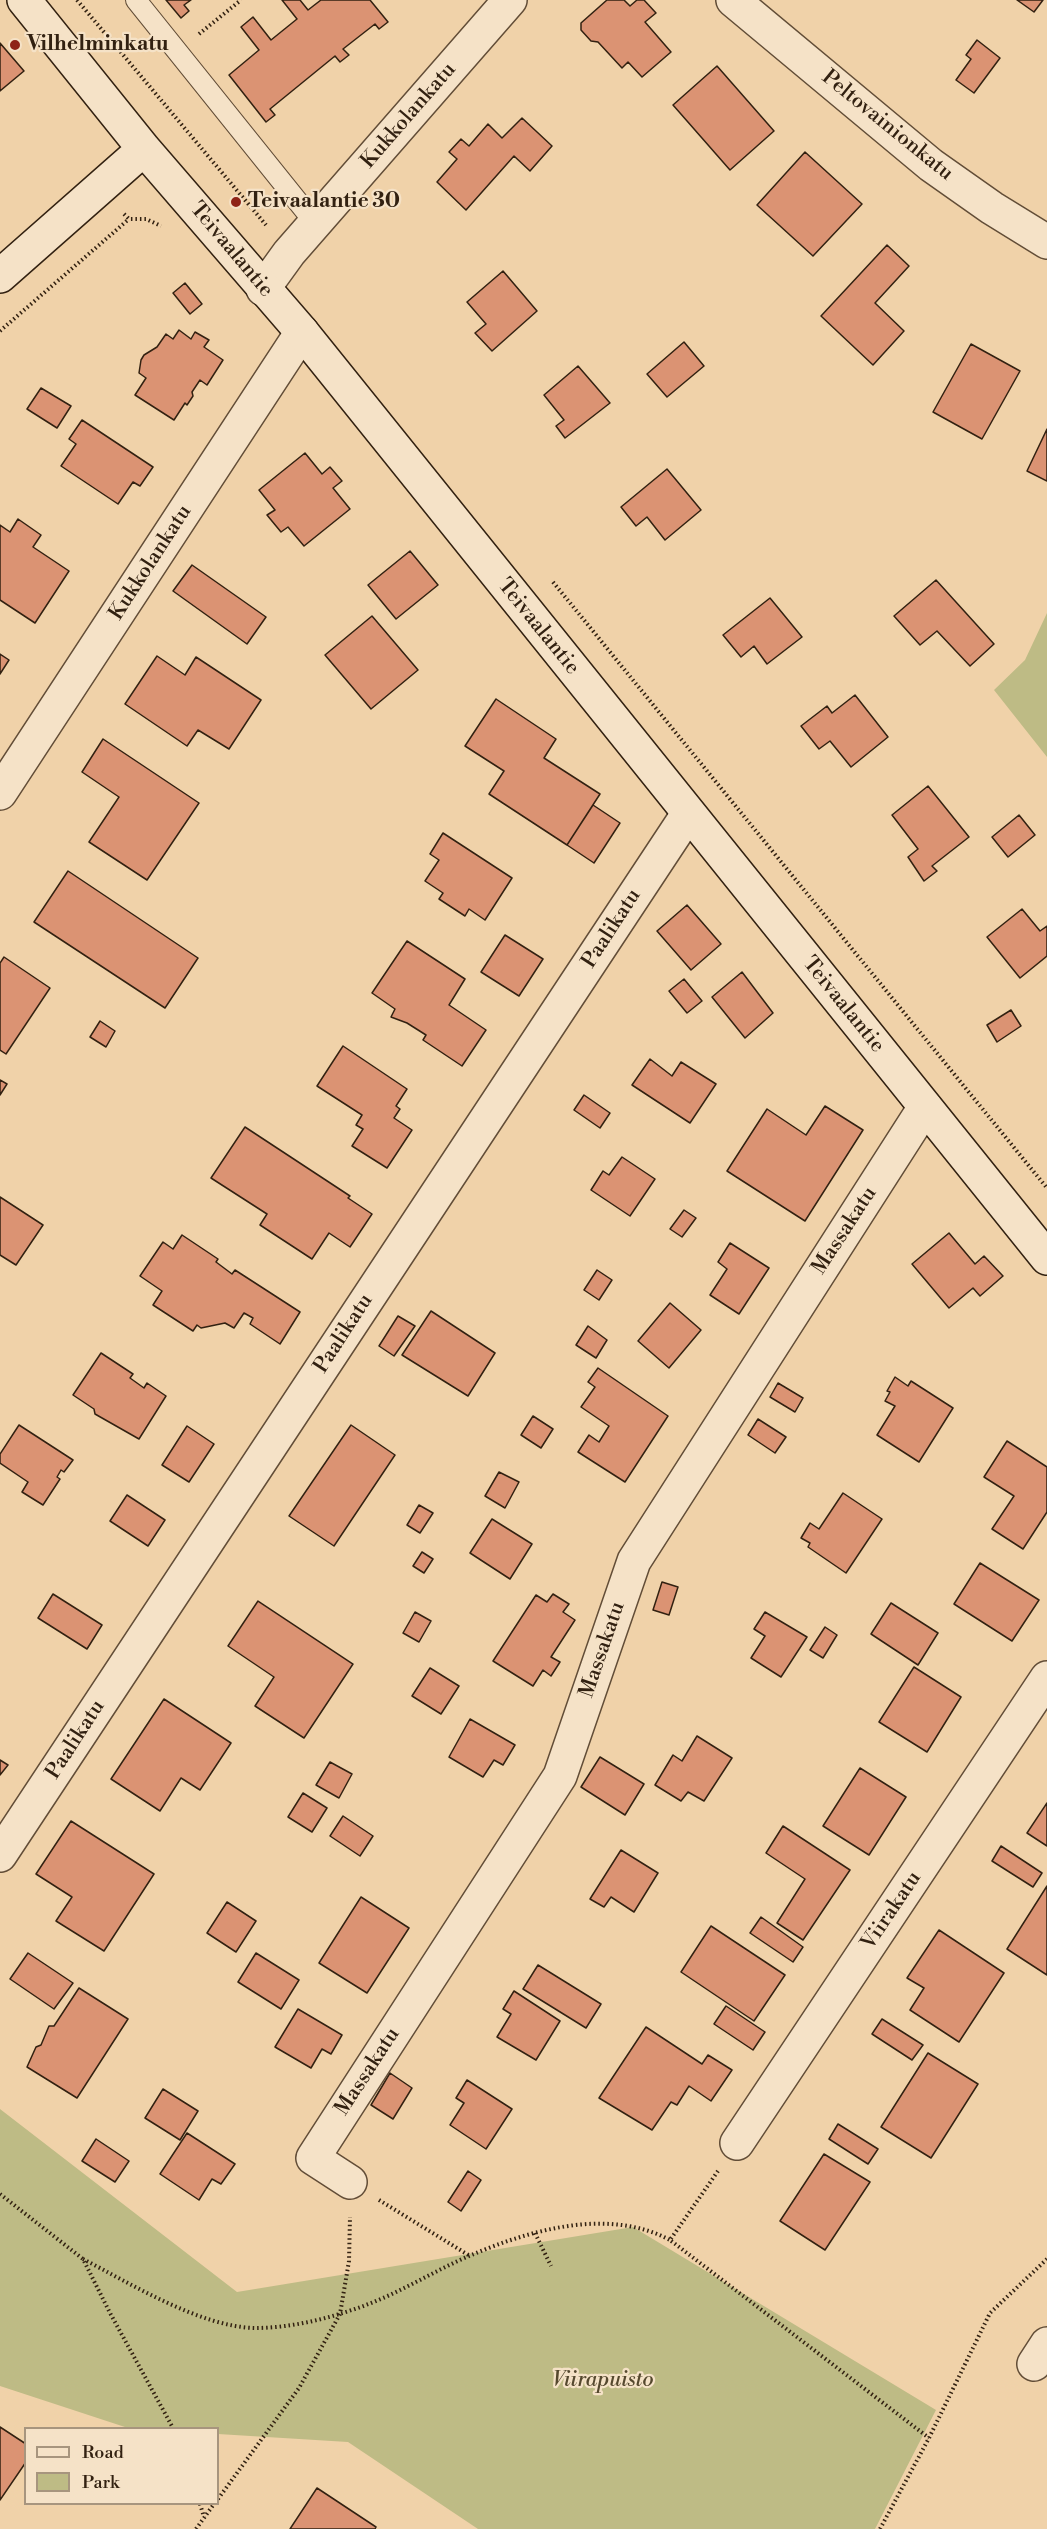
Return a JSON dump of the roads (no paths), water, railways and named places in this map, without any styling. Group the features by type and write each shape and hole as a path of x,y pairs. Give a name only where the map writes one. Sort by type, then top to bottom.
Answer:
{"street":[{"name":"Teivaalantie","path":"24,0 144,149 212,225 263,289 302,332 1047,1258"},
{"name":"Kukkolankatu","path":"263,289 289,253 510,0"},
{"name":"Peltovainionkatu","path":"733,0 931,165 992,208 1047,242"},
{"path":"0,276 144,149"},
{"name":"Kukkolankatu","path":"0,793 302,332"},
{"name":"Paalikatu","path":"0,1855 688,814"},
{"name":"Massakatu","path":"350,2182 313,2158 560,1776 634,1561 925,1107"},
{"name":"Viirakatu","path":"737,2143 1047,1678"}],"lane":[{"path":"136,0 315,224"}],"place":[{"name":"Vilhelminkatu","path":"15,45"},
{"name":"Teivaalantie 30","path":"236,202"}],"park label":[{"name":"Viirapuisto","path":"603,2381"}]}
